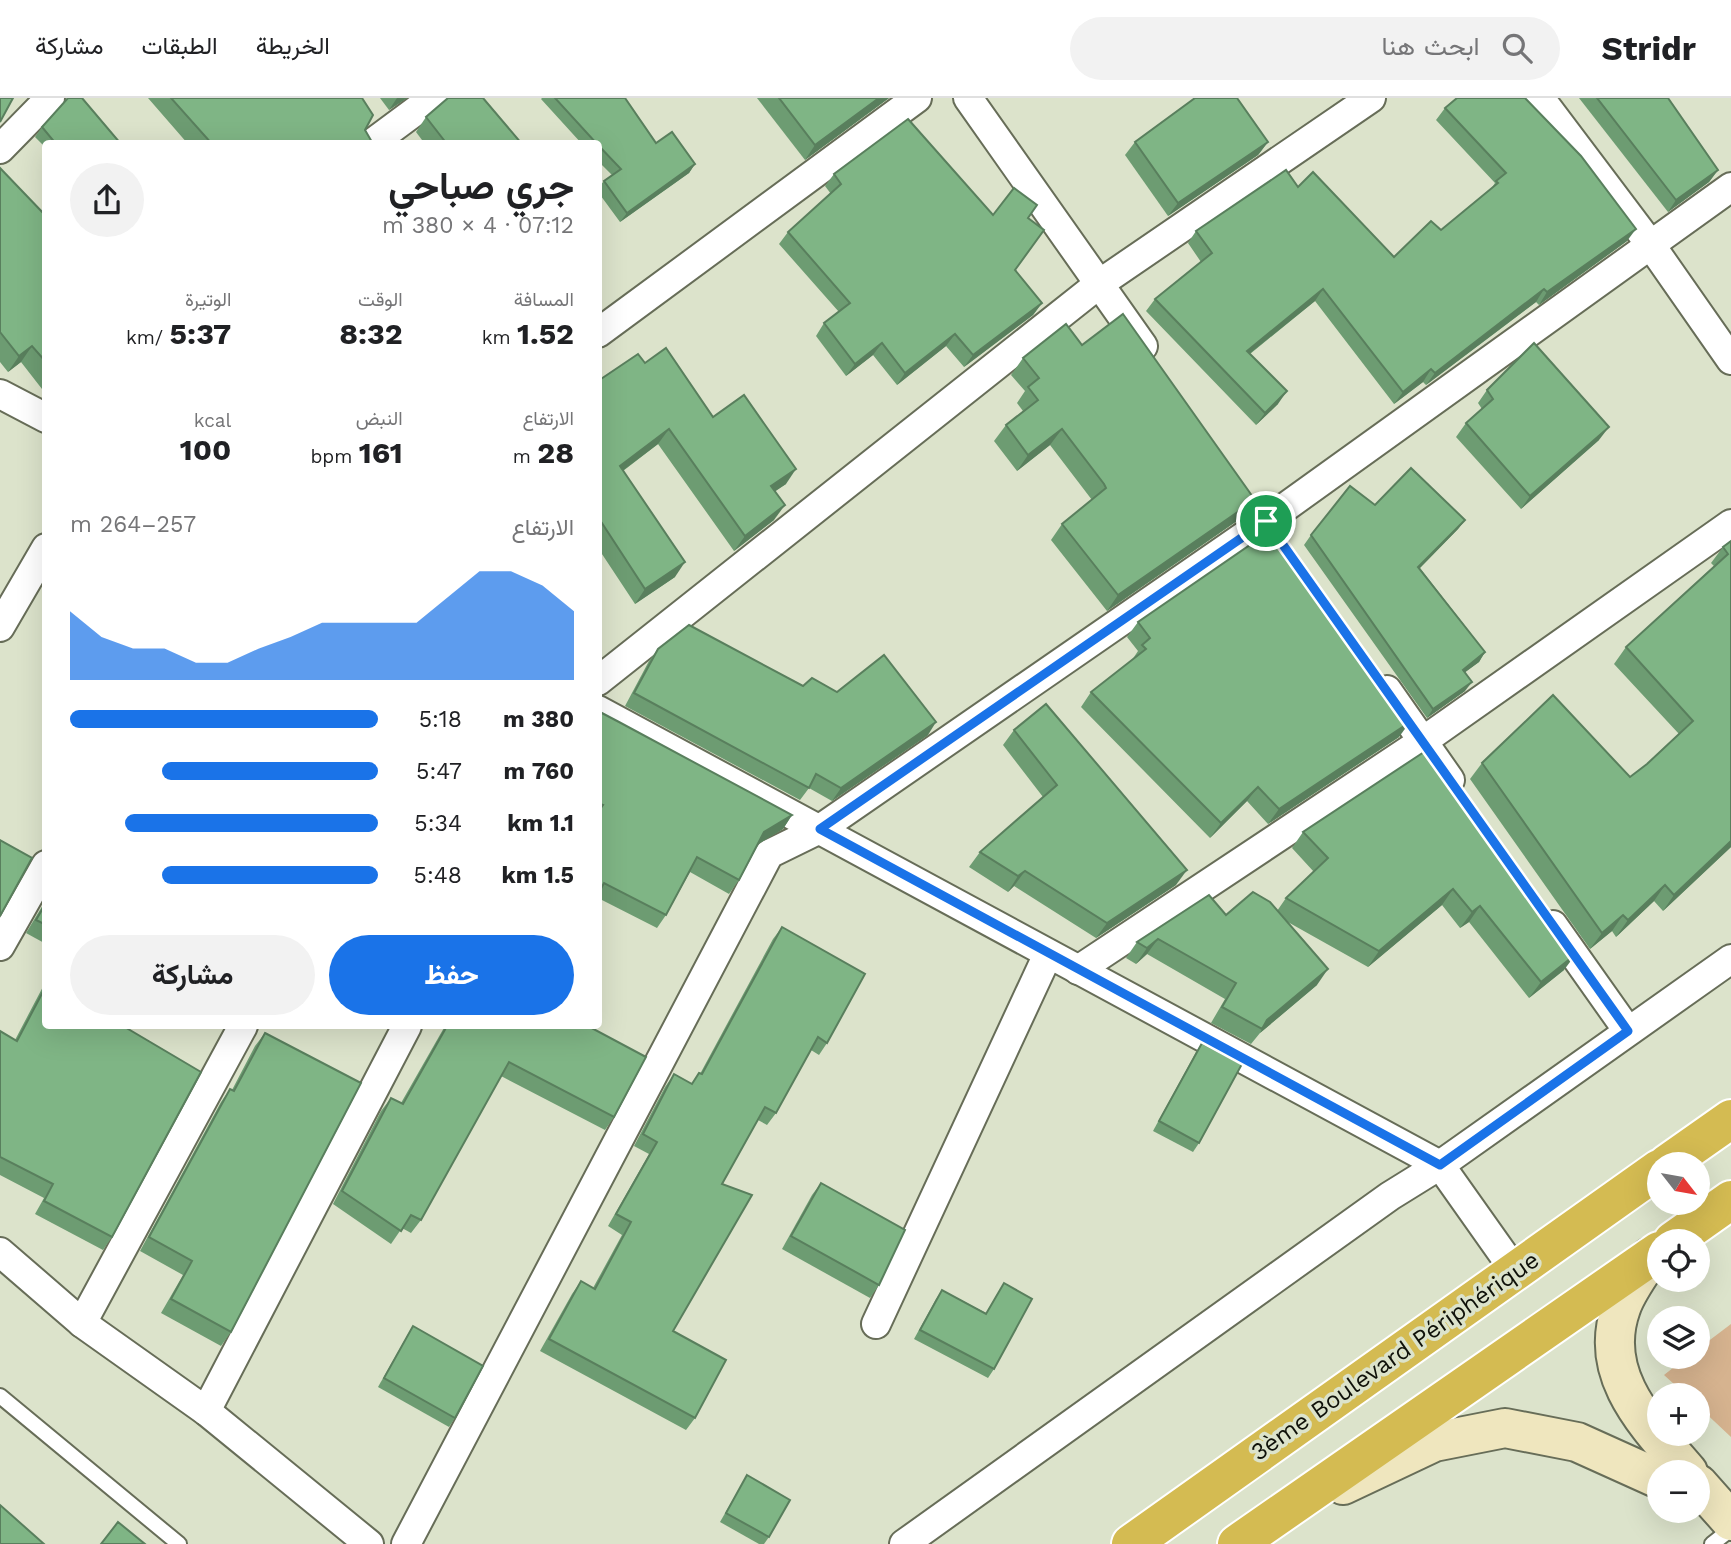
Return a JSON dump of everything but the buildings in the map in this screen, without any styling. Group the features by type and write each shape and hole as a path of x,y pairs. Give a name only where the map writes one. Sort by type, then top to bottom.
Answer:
{"highway":[{"path":"1684,1152 1731,1119"},
{"name":"3ème Boulevard Périphérique","path":"1131,1544 1647,1178"},
{"path":"1690,1229 1731,1200"},
{"path":"1244,1541 1647,1259"}],"main road":[{"path":"1647,1269 1621,1307 1613,1343 1618,1375 1632,1402 1678,1460"},
{"path":"1244,1541 1365,1473 1434,1442 1505,1428 1577,1443 1647,1474"}],"street":[{"path":"0,149 50,98"},
{"path":"368,109 378,138 433,98"},
{"path":"602,330 917,98"},
{"path":"968,98 1155,363"},
{"path":"602,678 1099,284 1371,98"},
{"path":"1540,98 1650,244 1731,360"},
{"path":"406,1544 769,854 820,829 1266,520 1731,187"},
{"path":"0,394 42,416"},
{"path":"1078,970 1423,741 1731,524"},
{"path":"0,627 42,555"},
{"path":"1368,664 1462,797"},
{"path":"602,712 1440,1165 1515,1271"},
{"path":"0,946 42,872"},
{"path":"1541,908 1628,1031"},
{"path":"876,1324 1048,954"},
{"path":"904,1544 1390,1196 1440,1165 1731,959"},
{"path":"82,1323 241,1029"},
{"path":"206,1412 405,1029"},
{"path":"0,1252 82,1323 206,1412 369,1544"}],"lane":[{"path":"0,1396 179,1544"}],"shaded area":[{"path":"1731,1324 1731,1437 1710,1417 1710,1383 1673,1383 1664,1375 1672,1369 1710,1369 1710,1340"}],"route":[{"path":"1266,521 1628,1031 1440,1165 820,829 1266,521"}]}
